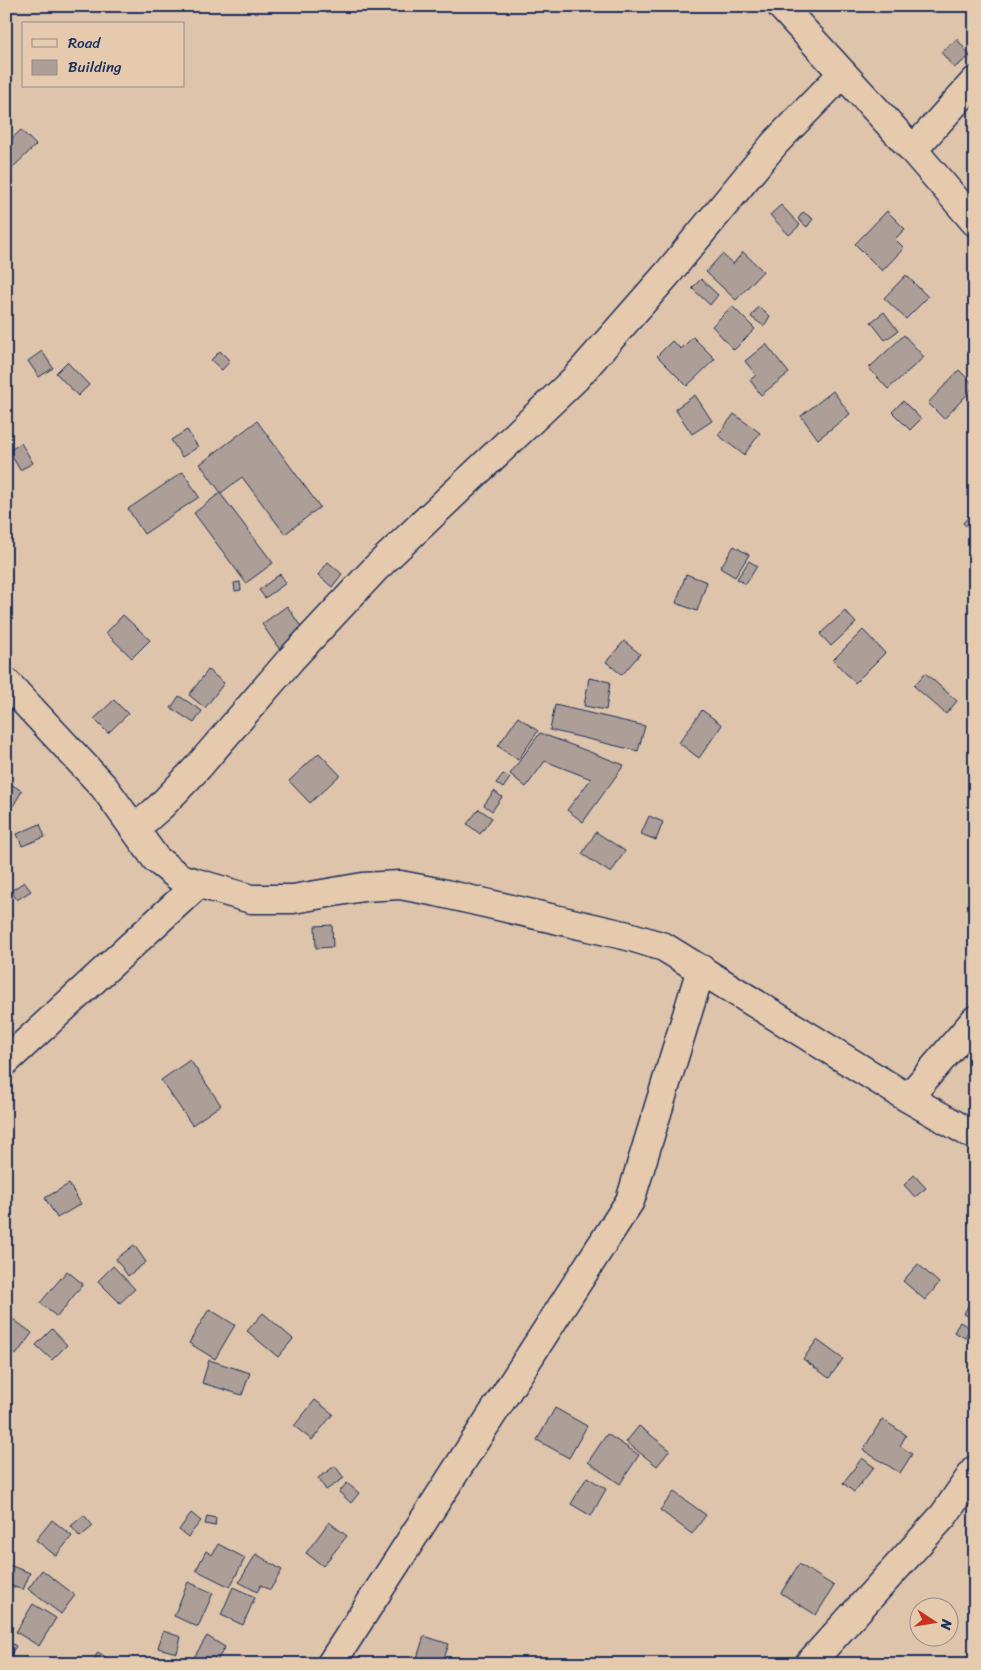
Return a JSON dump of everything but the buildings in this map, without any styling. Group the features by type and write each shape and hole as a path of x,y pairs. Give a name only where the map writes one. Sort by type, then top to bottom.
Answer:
{"street":[{"path":"781,6 913,150 975,222"},
{"path":"135,829 161,806 193,773 291,658 376,568 574,379 668,273 775,143 842,74"},
{"path":"913,150 975,81"},
{"path":"6,682 104,787 156,859 180,878 251,899 293,899 363,887 409,887 628,936 664,947 908,1098 975,1136"},
{"path":"6,1062 198,884"},
{"path":"331,1664 630,1201 701,969"},
{"path":"908,1098 975,1020"},
{"path":"808,1664 944,1515 975,1470"}]}
